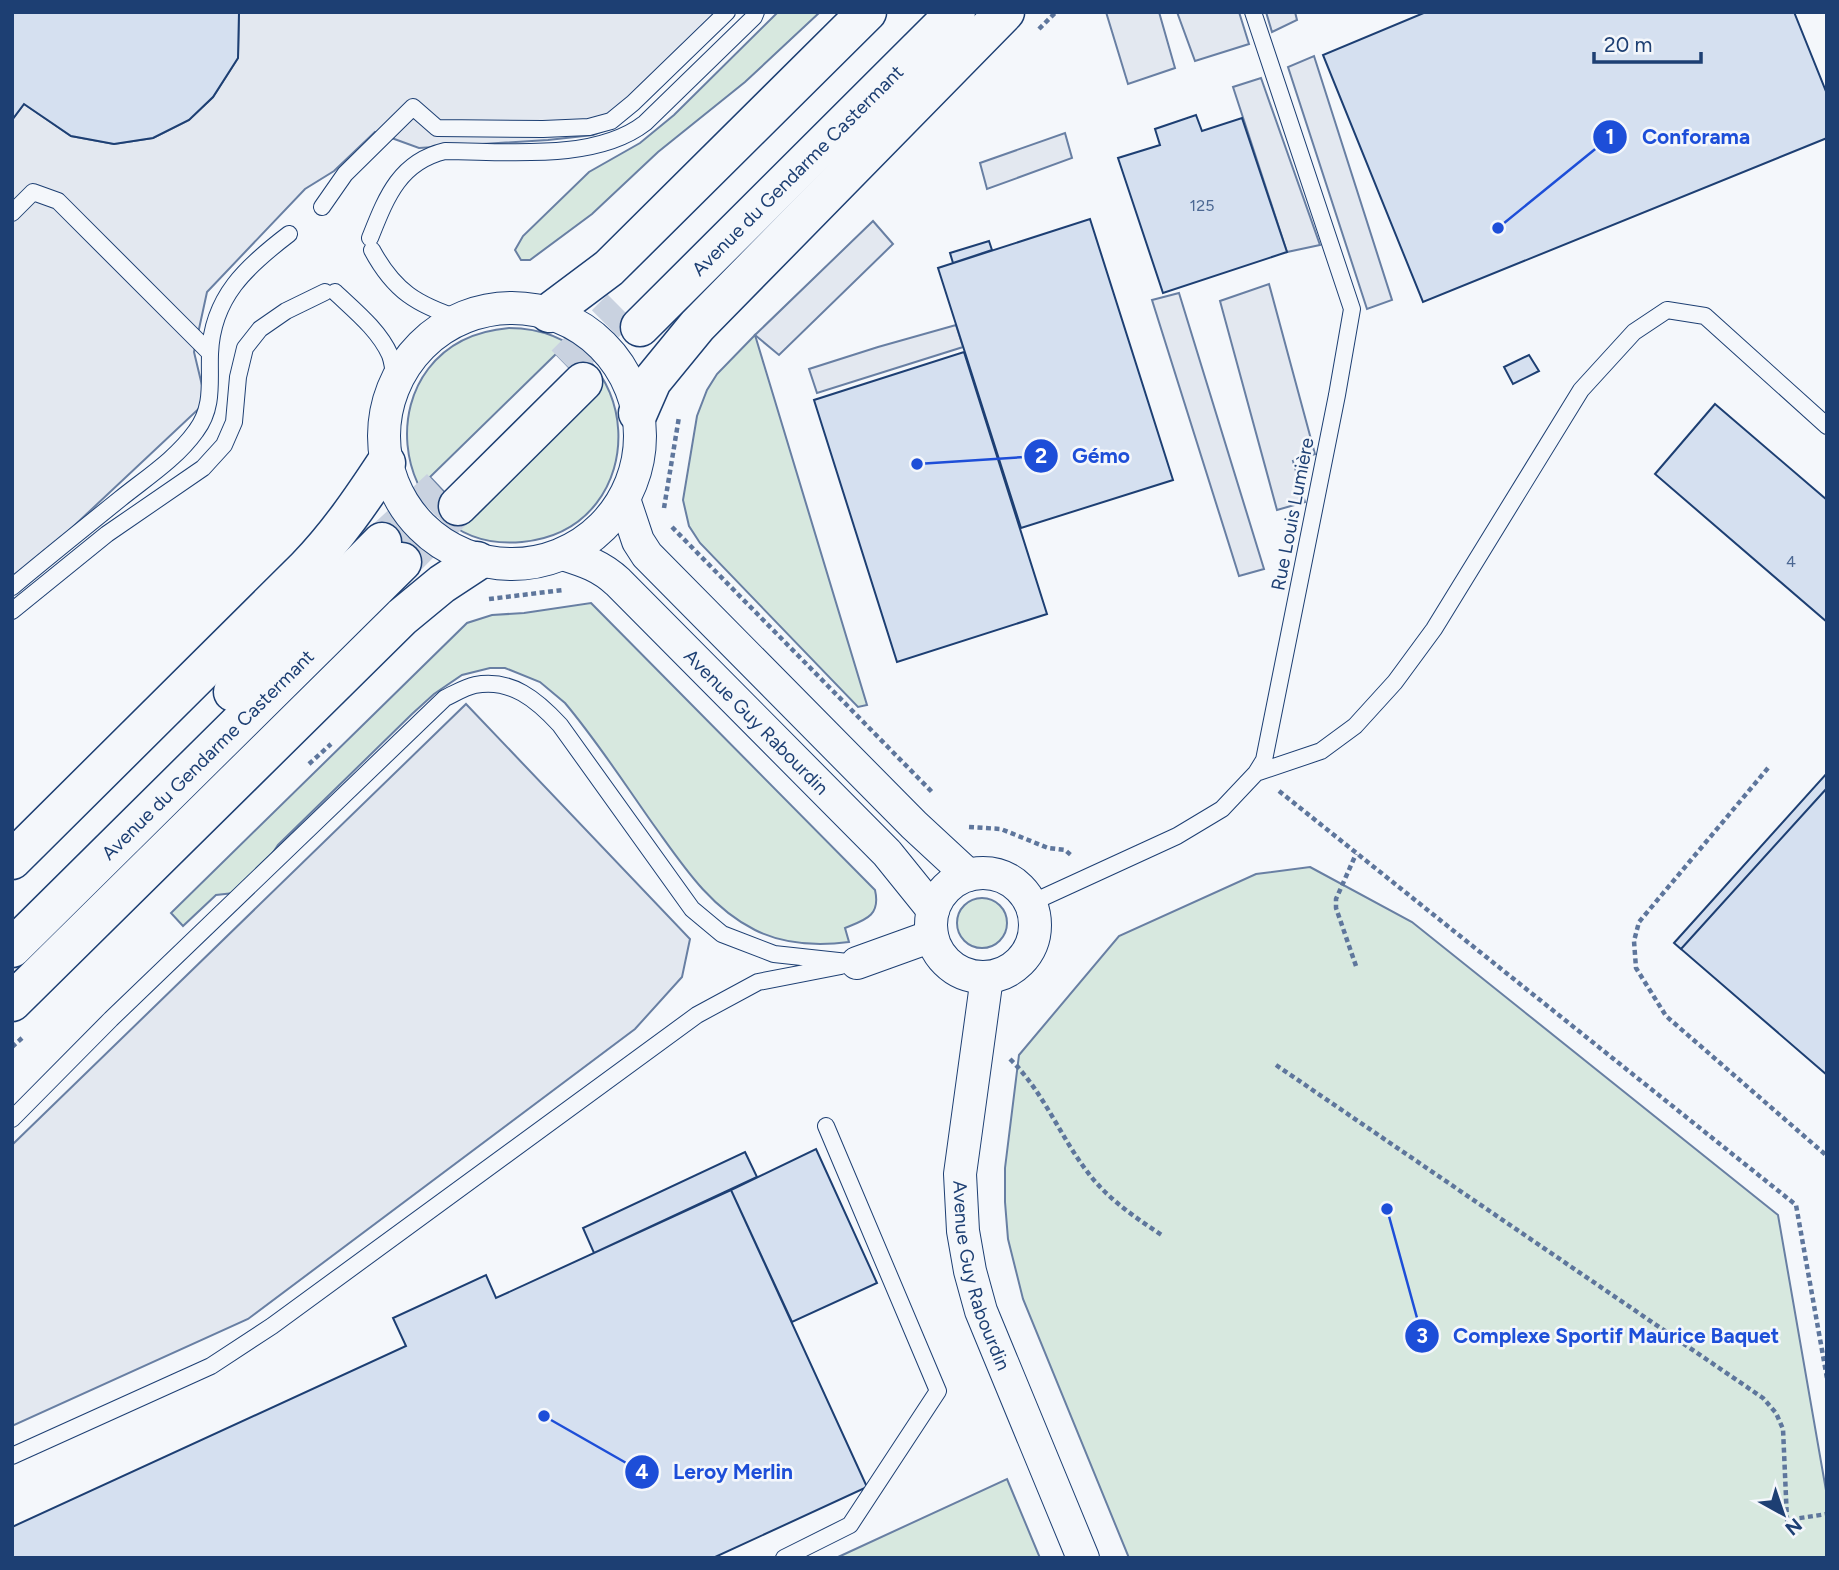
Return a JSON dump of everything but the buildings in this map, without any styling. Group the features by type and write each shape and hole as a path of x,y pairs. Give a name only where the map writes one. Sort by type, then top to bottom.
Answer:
{"main road":[{"path":"549,313 609,268 867,12"},
{"name":"Avenue du Gendarme Castermant","path":"923,12 631,318 956,12"},
{"path":"638,412 652,381 697,326 1021,22"},
{"path":"449,497 574,373"},
{"path":"12,860 324,549 358,506 386,463"},
{"name":"Avenue du Gendarme Castermant","path":"12,915 392,552 12,948"},
{"path":"12,1002 402,617 442,584 477,561"}],"street":[{"path":"519,308 549,313 581,328 608,350 627,379 638,412 640,442 636,472 624,499 598,532 563,554 535,563 506,565 477,561 445,547 418,525 397,496 386,463 383,436 386,408 395,383 411,356 434,334 461,318 489,310 519,308"},
{"name":"Avenue Guy Rabourdin","path":"624,499 638,541 647,555 914,825 968,875"},
{"name":"Avenue Guy Rabourdin","path":"563,554 606,570 887,853 933,923"},
{"path":"983,873 1004,878 1023,890 1031,903 1036,919 1035,936 1029,952 1004,974 972,977 958,972 937,950 933,923 940,895 953,883 968,875 983,873"},
{"path":"857,963 933,923"},
{"name":"Avenue Guy Rabourdin","path":"987,977 960,1174 963,1231 981,1311 1083,1558"}],"lane":[{"path":"323,207 345,174 413,107 437,128 543,129 589,127 611,121 727,12"},
{"path":"461,318 436,311 414,300 397,287 383,271 371,244 387,196 404,173 426,155 445,151 587,148 624,137 645,123 744,27 756,12"},
{"name":"Rue Louis Lumière","path":"1031,903 1177,836 1222,809 1256,773 1264,760 1352,309 1253,12"},
{"path":"12,213 33,191 58,201 210,353"},
{"path":"12,587 168,462 196,432 204,419 209,401 210,353 218,315 234,283 254,261 289,234"},
{"path":"12,611 107,534 203,468 223,445 234,422 238,377 245,348 260,329 286,311 330,292 366,321 381,340 391,356 395,383"},
{"path":"1256,773 1321,751 1355,726 1395,682 1434,629 1581,390 1634,332 1667,310 1705,316 1827,426"},
{"path":"12,1119 111,1019 444,698 475,685 507,685 539,702 560,725 692,909 722,934 774,954 857,963"},
{"path":"12,1456 211,1366 272,1326 697,1015 758,982 857,963"},
{"path":"784,1558 850,1525 939,1391 826,1126"}],"path":[{"path":"1021,22 1056,12"},
{"path":"638,541 662,518 681,405"},
{"path":"662,518 935,796"},
{"path":"482,601 561,591 590,584 606,570"},
{"path":"1768,768 1639,922 1634,941 1636,968 1666,1016 1827,1156"},
{"path":"1256,773 1796,1205 1827,1378"},
{"path":"963,825 970,828 1001,829 1048,848 1070,852 1083,879"},
{"path":"1356,855 1336,898 1336,908 1356,966"},
{"path":"977,1044 997,1047 1018,1066 1105,1194 1163,1236"},
{"path":"1276,1065 1763,1398 1776,1413 1783,1429 1787,1520 1827,1514"}],"shaded area":[{"path":"239,12 734,12 616,126 593,135 419,148 375,132 334,171 305,189 207,292 194,352 206,402 12,584 12,120 24,104 71,136 114,144 153,138 189,120 213,97 238,58"},
{"path":"778,12 820,12 745,82 658,152 592,214 530,260 521,260 515,250 523,236 589,172 640,143 674,115"},
{"path":"1106,12 1159,12 1175,68 1128,84"},
{"path":"1177,12 1239,12 1249,44 1195,61"},
{"path":"1266,12 1295,12 1297,20 1272,32"},
{"path":"1314,56 1392,300 1367,309 1288,67"},
{"path":"1261,78 1320,245 1287,252 1233,87"},
{"path":"1065,133 1072,158 987,189 980,163"},
{"path":"873,221 893,244 779,355 755,335"},
{"path":"1269,284 1315,454 1293,461 1305,502 1277,510 1220,301"},
{"path":"1179,293 1264,569 1239,576 1152,300"},
{"path":"956,325 963,347 817,393 809,369"},
{"path":"509,328 555,337 589,360 610,393 618,430 614,469 596,503 566,529 522,542 476,537 441,516 418,483 408,445 411,405 428,369 461,341","holes":["556,354 594,393 468,517 430,477"]},
{"path":"755,335 867,705 858,707 700,543 689,526 683,500 697,416 707,390 717,374"},
{"path":"591,603 875,890 876,906 870,916 845,928 849,942 813,944 778,939 755,930 724,909 686,869 565,703 540,682 505,668 490,668 462,675 434,694 278,845 268,860 234,893 216,895 183,926 171,913 467,623 492,615"},
{"path":"466,704 690,939 682,977 635,1029 248,1319 12,1426 12,1145"},
{"path":"1310,867 1412,922 1778,1215 1827,1496 1827,1558 1129,1558 1023,1299 1008,1239 1005,1168 1019,1055 1119,936 1256,874"},
{"path":"982,898 999,906 1007,923 999,940 982,948 965,940 957,923 965,906"},
{"path":"1007,1479 1040,1558 836,1558"}],"tunnel":[{"path":"565,364 621,308"},
{"path":"382,542 440,488"},
{"path":"402,562 458,506"}],"place":[{"name":"Conforama","path":"1498,228"},
{"name":"Gémo","path":"917,464"},
{"name":"Complexe Sportif Maurice Baquet","path":"1387,1209"},
{"name":"Leroy Merlin","path":"544,1416"}]}
